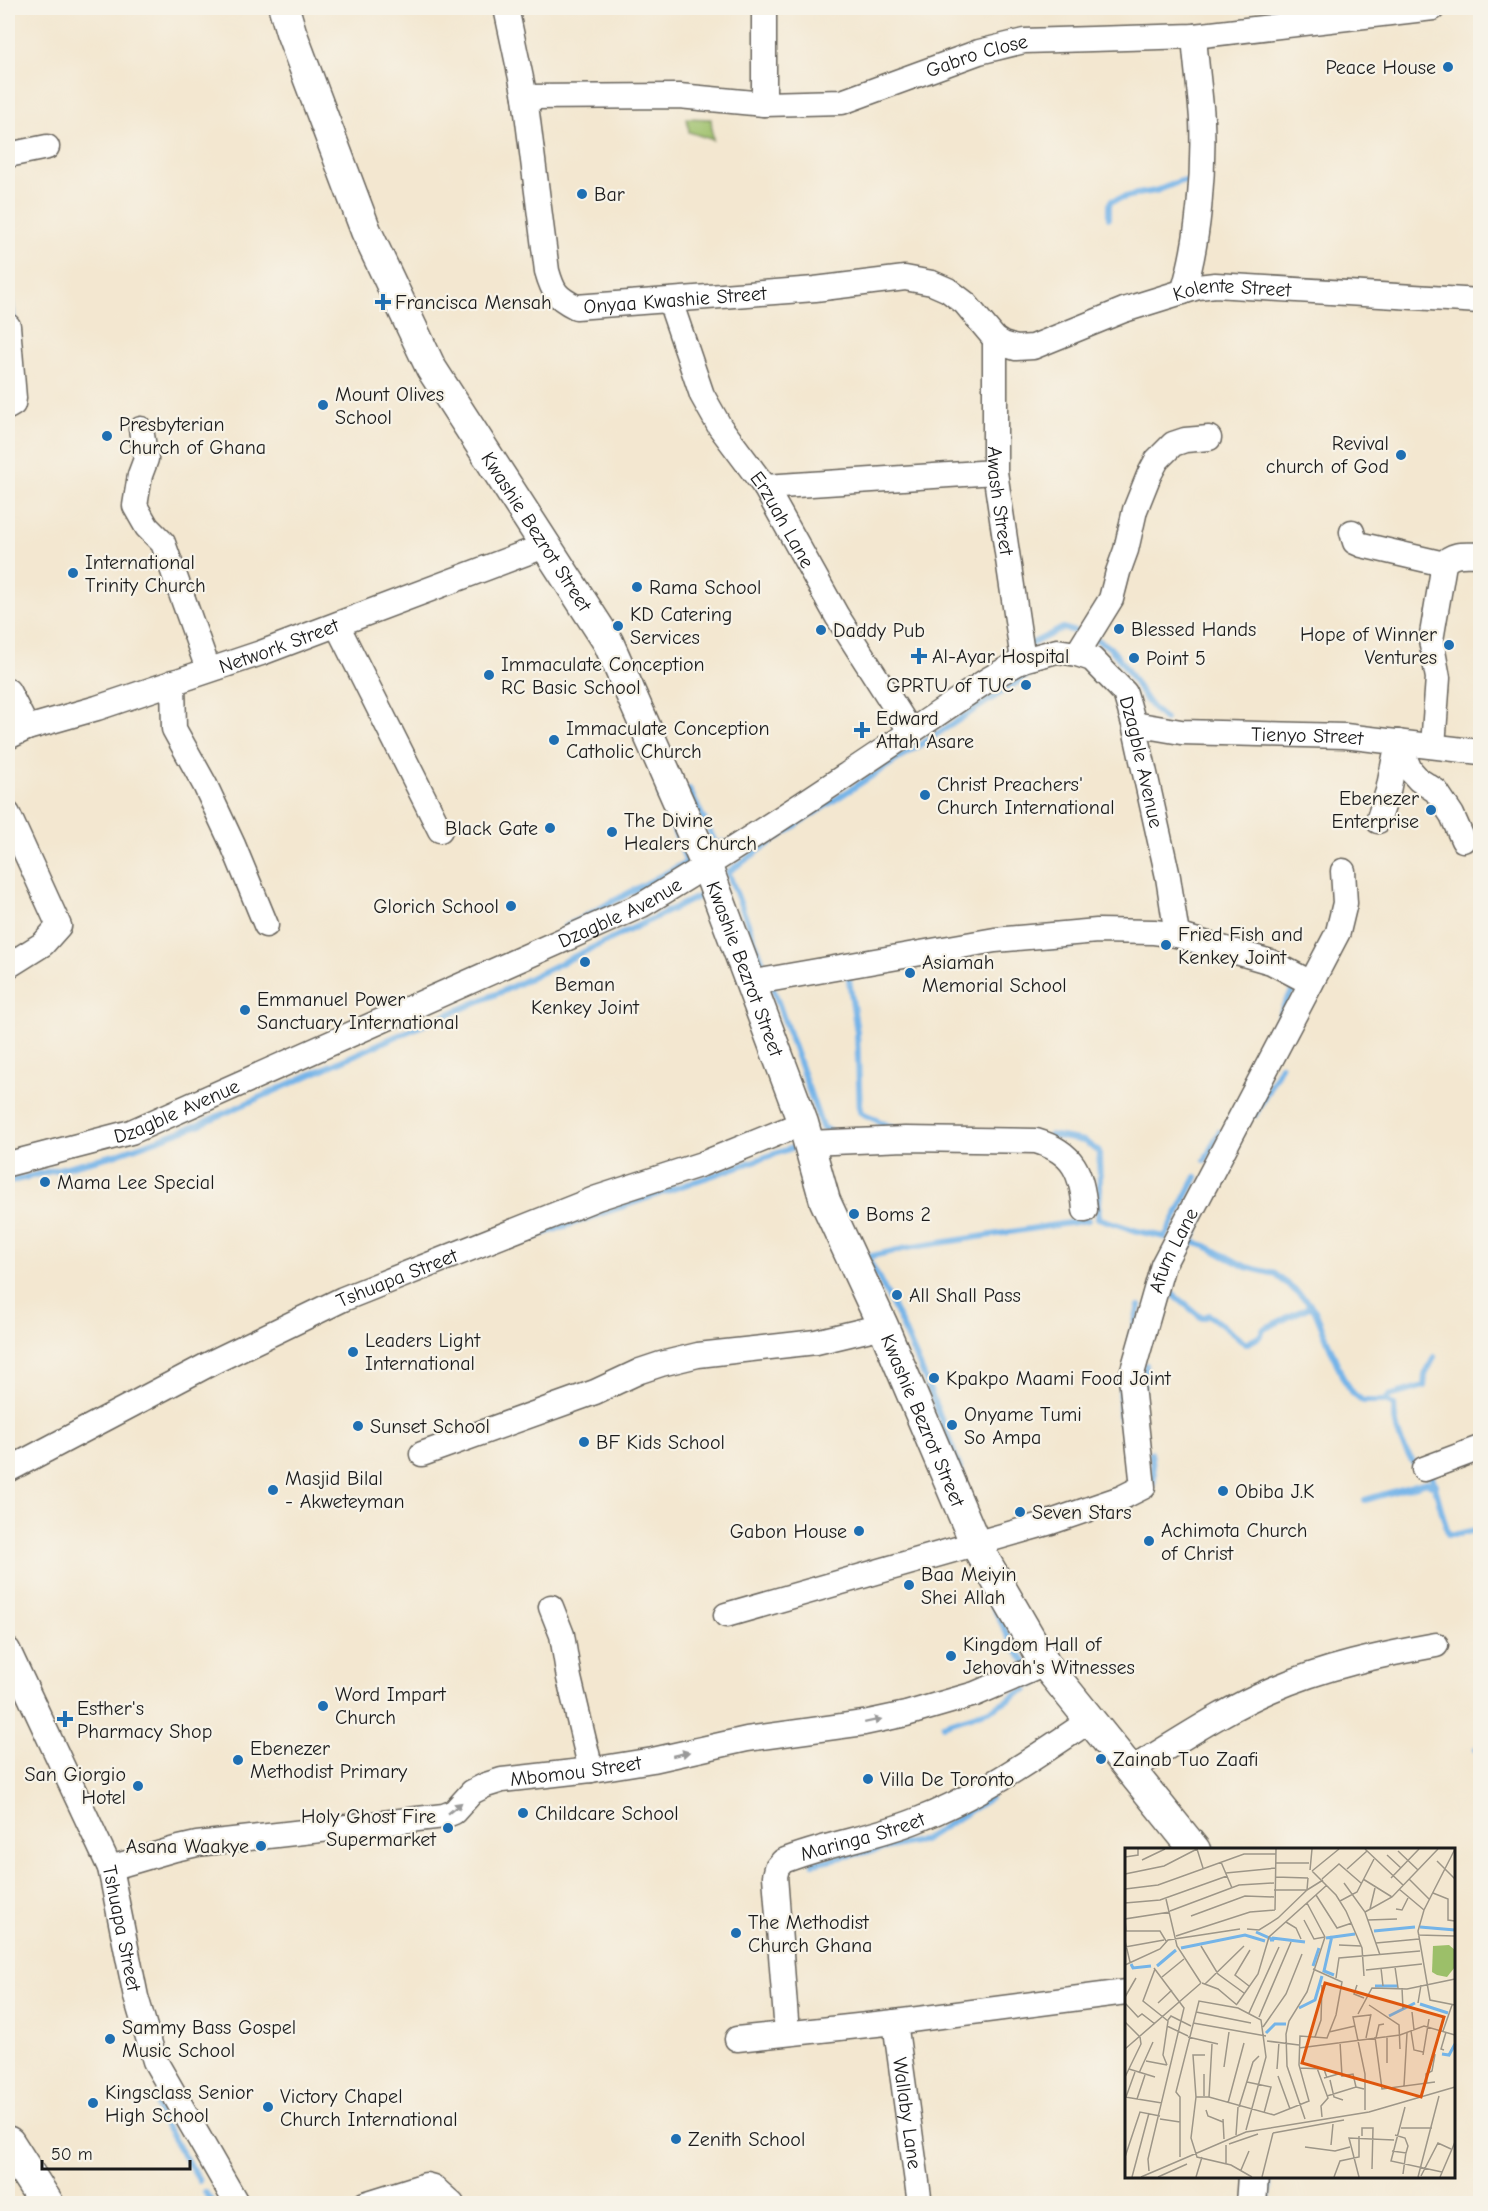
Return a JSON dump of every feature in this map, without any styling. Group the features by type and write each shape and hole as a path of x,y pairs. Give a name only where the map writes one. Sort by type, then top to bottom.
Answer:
{"highway":[{"path":"8,2143 47,2204"}],"street":[{"name":"Kwashie Bezrot Street","path":"284,8 366,231 431,368 608,642 707,867 805,1133 825,1201 883,1326 976,1545 1045,1664 1193,1848"},
{"name":"Onyaa Kwashie Street","path":"506,8 525,98 551,287 560,300 576,307 815,289 905,278 932,283 948,290 965,303 995,339"},
{"path":"764,104 765,8"},
{"name":"Gabro Close","path":"525,98 679,96 764,104 842,102 979,51 1024,41 1194,36 1433,8"},
{"path":"1183,292 1190,270 1197,222 1201,160 1202,120 1194,36"},
{"path":"8,155 47,147"},
{"name":"Kolente Street","path":"995,339 1016,348 1033,346 1124,310 1198,287 1215,285 1480,302"},
{"name":"Erzuah Lane","path":"670,301 702,395 720,427 765,487 837,616 911,732"},
{"path":"8,326 14,398 13,404 8,407"},
{"name":"Awash Street","path":"995,339 995,472 1023,660"},
{"path":"141,429 146,459 140,475 135,506 147,527 163,543 208,669"},
{"path":"1077,654 1102,617 1111,599 1135,510 1157,460 1173,444 1185,440 1209,438"},
{"path":"765,487 995,472"},
{"path":"1352,532 1354,542 1444,564"},
{"name":"Network Street","path":"17,732 97,708 261,652 547,545"},
{"path":"1433,747 1438,673 1431,640 1444,564 1454,555 1480,555"},
{"path":"337,625 440,830"},
{"name":"Dzagble Avenue","path":"8,1164 131,1132 642,905 707,867 989,679 1023,660 1057,651 1092,659 1125,693 1168,877 1177,936"},
{"path":"173,682 174,729 205,785 266,925"},
{"path":"8,691 17,732"},
{"name":"Tienyo Street","path":"1134,724 1181,732 1345,736 1480,752"},
{"path":"1377,821 1388,791 1398,742"},
{"path":"1398,742 1410,770 1419,780 1436,791 1452,815 1463,840"},
{"path":"8,814 59,926 43,944 8,966"},
{"name":"Afum Lane","path":"976,1545 1121,1498 1143,1487 1131,1377 1163,1264 1338,932 1345,903 1343,871"},
{"path":"749,982 995,940 1097,931 1154,932 1177,936 1271,962 1311,983"},
{"name":"Tshuapa Street","path":"8,1470 215,1361 344,1299 597,1198 805,1133 905,1139 1036,1141 1052,1145 1065,1154 1083,1183 1085,1210"},
{"path":"422,1454 595,1392 661,1364 698,1355 816,1342 883,1326"},
{"path":"1424,1469 1480,1448"},
{"path":"726,1615 976,1545"},
{"path":"551,1607 562,1635 569,1678 591,1770"},
{"path":"1130,1770 1238,1706 1272,1690 1327,1670 1382,1654 1436,1645"},
{"name":"Tshuapa Street","path":"8,1650 110,1868 136,1997 155,2061 237,2204"},
{"name":"Mbomou Street","path":"110,1868 197,1844 444,1816 454,1812 472,1792 502,1780 591,1770 653,1760 747,1739 864,1723 906,1714 975,1694 1045,1664"},
{"name":"Maringa Street","path":"787,2033 776,1876 777,1868 783,1861 913,1822 962,1802 995,1784 1089,1721"},
{"path":"737,2039 895,2022 1125,1992"},
{"name":"Wallaby Lane","path":"895,2022 920,2204"},
{"path":"1251,2204 1252,2178"},
{"path":"364,2204 426,2185 434,2187 452,2204"}],"green space":[{"path":"687,118 711,119 713,140 689,132"}],"waterway":[{"path":"1109,218 1111,201 1156,191 1195,178"},
{"path":"8,281 14,323"},
{"path":"1027,646 1063,628 1083,634"},
{"path":"1092,637 1117,655 1142,694 1156,712 1165,719"},
{"path":"768,975 728,872 802,821 1039,668"},
{"path":"689,789 717,846 723,842"},
{"path":"565,927 687,862 660,796"},
{"path":"8,1182 114,1155 196,1126 501,992 702,895 704,899"},
{"path":"1048,947 1073,946"},
{"path":"848,973 857,1032 860,1112 897,1130"},
{"path":"1276,1025 1284,1005 1299,981"},
{"path":"772,985 822,1127 833,1133"},
{"path":"1255,1115 1281,1066"},
{"path":"1205,1160 1219,1132"},
{"path":"1050,1135 1084,1141 1099,1152 1098,1218 1137,1231 1165,1237"},
{"path":"516,1243 795,1147"},
{"path":"1166,1235 1196,1177"},
{"path":"1169,1280 1190,1245 1204,1212"},
{"path":"867,1257 907,1248 1088,1220"},
{"path":"1189,1241 1206,1246 1246,1267 1275,1274 1306,1300 1315,1311 1343,1378 1353,1393 1363,1401 1385,1401 1394,1405 1400,1439 1419,1469"},
{"path":"866,1255 907,1335 962,1474"},
{"path":"1165,1288 1202,1318 1209,1315 1246,1344 1259,1337 1264,1329 1311,1306"},
{"path":"1131,1337 1139,1306"},
{"path":"1385,1401 1389,1396 1424,1386 1425,1375 1434,1357"},
{"path":"1142,1393 1146,1365"},
{"path":"1121,1382 1120,1415 1128,1455"},
{"path":"1151,1453 1153,1484"},
{"path":"1428,1474 1432,1476 1448,1534 1480,1529"},
{"path":"1365,1500 1427,1482 1435,1485"},
{"path":"984,1588 1010,1640 1027,1665"},
{"path":"1033,1685 1040,1681"},
{"path":"943,1725 992,1709 1026,1689"},
{"path":"1476,1749 1480,1752"},
{"path":"813,1863 923,1840 990,1798"},
{"path":"1198,1830 1212,1848"},
{"path":"157,2105 163,2122 199,2180"},
{"path":"8,2119 17,2133"},
{"path":"1268,2204 1269,2178"},
{"path":"205,2192 213,2204"}],"place":[{"name":"Peace House","path":"1448,67"},
{"name":"Bar","path":"582,194"},
{"name":"Francisca Mensah","path":"383,302"},
{"name":"Mount Olives School","path":"323,405"},
{"name":"Presbyterian Church of Ghana","path":"107,436"},
{"name":"Revival church of God","path":"1401,455"},
{"name":"International Trinity Church","path":"73,573"},
{"name":"Rama School","path":"637,587"},
{"name":"KD Catering Services","path":"618,626"},
{"name":"Blessed Hands","path":"1119,629"},
{"name":"Daddy Pub","path":"821,630"},
{"name":"Hope of Winner Ventures","path":"1449,645"},
{"name":"Al-Ayar Hospital","path":"919,656"},
{"name":"Point 5","path":"1134,658"},
{"name":"Immaculate Conception RC Basic School","path":"489,675"},
{"name":"GPRTU of TUC","path":"1026,685"},
{"name":"Edward Attah Asare","path":"862,730"},
{"name":"Immaculate Conception Catholic Church","path":"554,740"},
{"name":"Christ Preachers' Church International","path":"925,795"},
{"name":"Ebenezer Enterprise","path":"1431,810"},
{"name":"Black Gate","path":"550,828"},
{"name":"The Divine Healers Church","path":"612,832"},
{"name":"Glorich School","path":"511,906"},
{"name":"Fried Fish and Kenkey Joint","path":"1166,945"},
{"name":"Beman Kenkey Joint","path":"585,962"},
{"name":"Asiamah Memorial School","path":"910,973"},
{"name":"Emmanuel Power Sanctuary International","path":"245,1010"},
{"name":"Mama Lee Special","path":"45,1182"},
{"name":"Boms 2","path":"854,1214"},
{"name":"All Shall Pass","path":"897,1295"},
{"name":"Leaders Light International","path":"353,1352"},
{"name":"Kpakpo Maami Food Joint","path":"934,1378"},
{"name":"Onyame Tumi So Ampa","path":"952,1425"},
{"name":"Sunset School","path":"358,1426"},
{"name":"BF Kids School","path":"584,1442"},
{"name":"Masjid Bilal - Akweteyman","path":"273,1490"},
{"name":"Obiba J.K","path":"1223,1491"},
{"name":"Seven Stars","path":"1020,1512"},
{"name":"Gabon House","path":"859,1531"},
{"name":"Achimota Church of Christ","path":"1149,1541"},
{"name":"Baa Meiyin Shei Allah","path":"909,1585"},
{"name":"Kingdom Hall of Jehovah's Witnesses","path":"951,1656"},
{"name":"Word Impart Church","path":"323,1706"},
{"name":"Esther's Pharmacy Shop","path":"65,1719"},
{"name":"Zainab Tuo Zaafi","path":"1101,1759"},
{"name":"Ebenezer Methodist Primary","path":"238,1760"},
{"name":"Villa De Toronto","path":"868,1779"},
{"name":"San Giorgio Hotel","path":"138,1786"},
{"name":"Childcare School","path":"523,1813"},
{"name":"Holy Ghost Fire Supermarket","path":"448,1828"},
{"name":"Asana Waakye","path":"261,1846"},
{"name":"The Methodist Church Ghana","path":"736,1933"},
{"name":"Sammy Bass Gospel Music School","path":"110,2039"},
{"name":"Kingsclass Senior High School","path":"93,2103"},
{"name":"Victory Chapel Church International","path":"268,2107"},
{"name":"Zenith School","path":"676,2139"}]}
